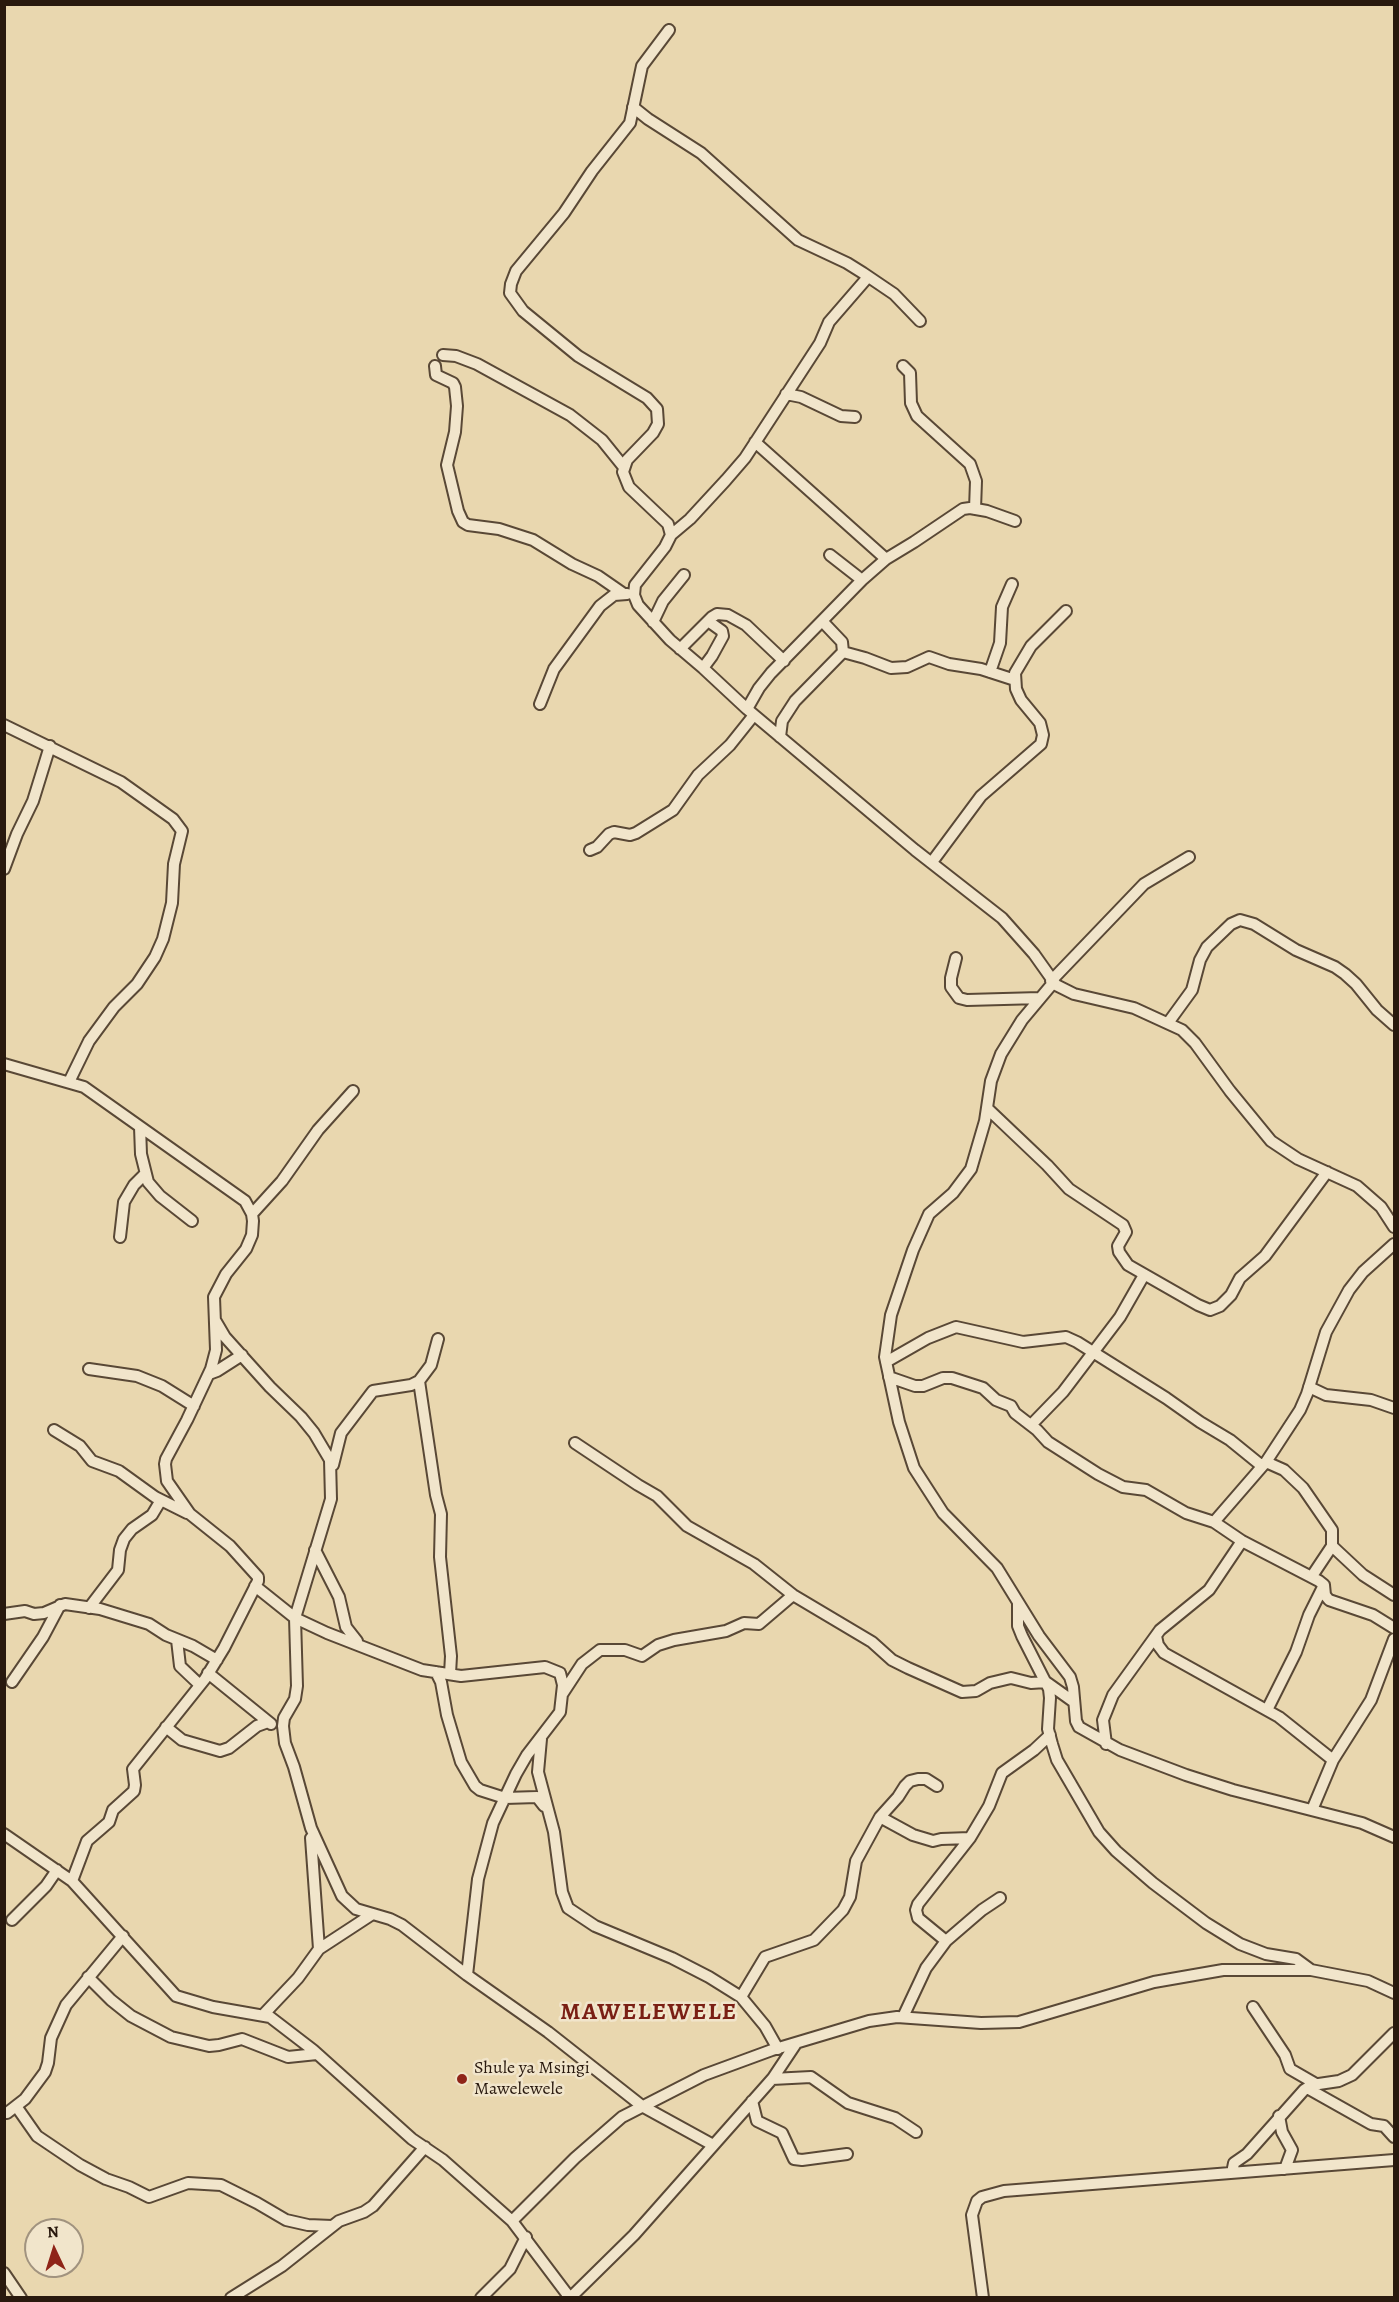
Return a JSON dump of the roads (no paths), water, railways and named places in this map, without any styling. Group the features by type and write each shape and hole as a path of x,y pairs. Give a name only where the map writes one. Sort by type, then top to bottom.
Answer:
{"street":[{"path":"623,466 653,433 658,424 657,409 647,398 583,360 546,331 523,311 510,293 510,284 516,271 564,213 592,171 630,123 642,66 660,39 669,30"},
{"path":"633,106 648,119 701,153 798,240 847,263 894,294 920,321"},
{"path":"629,594 665,547 671,535 690,519 726,480 755,442 820,343 830,322 868,277"},
{"path":"443,355 456,356 477,364 570,415 602,440 623,466 629,487 668,525 671,535"},
{"path":"435,366 436,375 453,383 455,387 457,406 455,432 447,465 456,503 464,522 468,525 499,529 533,540 629,594 680,649 751,712 1007,923 1034,954 1052,982 1074,994 1134,1008 1182,1030 1195,1043 1271,1141 1298,1159 1357,1186 1386,1213 1395,1227"},
{"path":"903,366 910,373 911,403 917,416 970,464 976,481 975,509"},
{"path":"786,393 801,397 841,416 855,417"},
{"path":"755,442 885,559"},
{"path":"590,850 597,847 609,834 614,832 630,835 636,833 673,810 698,775 730,745 751,712 759,688 885,559 963,509 975,509 1005,516 1015,521"},
{"path":"830,555 862,580"},
{"path":"653,622 663,601 684,575"},
{"path":"990,672 1000,643 1002,607 1012,584"},
{"path":"540,704 554,669 600,606 614,595 629,594"},
{"path":"932,862 981,796 1041,744 1043,735 1040,723 1021,700 1016,689 1015,673 1031,646 1066,611"},
{"path":"680,649 717,614 737,619 784,661"},
{"path":"703,668 723,636 722,631 708,621"},
{"path":"823,622 842,642 843,652"},
{"path":"843,652 891,668 907,666 929,657 1015,680"},
{"path":"780,736 782,721 795,701 843,652"},
{"path":"4,725 121,782 173,819 182,831 174,864 172,903 165,932 155,957 137,984 114,1007 89,1041 69,1082"},
{"path":"4,869 16,834 33,801 50,746"},
{"path":"1189,857 1144,884 1052,982 1022,1020 1001,1054 991,1080 985,1121 971,1169 953,1193 929,1214 916,1241 890,1319 886,1341 886,1362 898,1422 917,1473 943,1513 997,1568 1039,1636 1070,1677 1077,1724 1106,1744 1186,1775 1229,1789 1375,1827 1395,1837"},
{"path":"1168,1023 1191,990 1200,960 1207,947 1231,924 1240,920 1254,924 1296,950 1345,974 1377,1010 1395,1025"},
{"path":"956,958 951,987 959,998 967,1000 1040,998"},
{"path":"4,1064 84,1087 245,1201 252,1214 252,1235 246,1249 223,1280 214,1297 216,1350 209,1374 165,1464 168,1481 190,1514"},
{"path":"252,1214 289,1173 318,1130 354,1091"},
{"path":"987,1108 1069,1189 1123,1225 1126,1232 1118,1246 1119,1252 1128,1265 1204,1309 1216,1310 1231,1295 1240,1278 1265,1256 1327,1172"},
{"path":"140,1126 141,1154 145,1173 153,1190 192,1221"},
{"path":"120,1237 124,1202 134,1185 145,1173"},
{"path":"1214,1522 1264,1464 1300,1410 1326,1332 1349,1290 1363,1272 1395,1244"},
{"path":"1031,1425 1056,1401 1120,1317 1144,1275"},
{"path":"215,1320 225,1337 314,1433 329,1457 332,1471"},
{"path":"886,1362 928,1338 956,1327 1023,1342 1066,1337 1166,1398 1264,1464 1284,1470 1303,1488 1332,1530 1332,1546 1312,1576"},
{"path":"438,1339 431,1365 419,1381 411,1385 373,1391 341,1433 338,1442 332,1471 331,1499 295,1618 297,1686 295,1699 283,1722 284,1736 311,1828 342,1896 356,1909 402,1925 467,1975 548,2032 642,2106 713,2145"},
{"path":"209,1374 242,1355"},
{"path":"89,1369 137,1376 162,1386 194,1406"},
{"path":"889,1377 915,1386 929,1385 946,1378 980,1387 996,1400 1011,1406 1015,1413 1048,1442 1098,1474 1123,1487 1146,1490 1174,1507 1200,1519 1214,1522 1242,1541 1312,1576 1324,1585 1325,1595 1329,1600 1373,1616 1395,1628"},
{"path":"419,1381 436,1495 441,1514 440,1557 451,1656 450,1674"},
{"path":"1309,1387 1326,1395 1371,1400 1395,1408"},
{"path":"54,1430 80,1446 92,1461 119,1471 161,1500 190,1514 230,1546 258,1577 217,1660 133,1769 134,1791 113,1810 110,1822 87,1841 72,1881"},
{"path":"575,1443 657,1496 687,1526 754,1563 793,1595 872,1642 892,1660 962,1692 976,1691 990,1683 1011,1678 1031,1683 1046,1682 1074,1702"},
{"path":"89,1608 118,1570 120,1550 124,1539 132,1529 152,1515 161,1500"},
{"path":"1106,1744 1103,1720 1110,1700 1155,1636 1167,1623 1209,1590 1242,1541"},
{"path":"1332,1546 1363,1575 1395,1595"},
{"path":"315,1550 339,1597 345,1627 360,1644"},
{"path":"1267,1710 1296,1652 1309,1615 1324,1585"},
{"path":"255,1586 295,1618 422,1670 450,1674 499,1673 545,1667 560,1673 563,1685 560,1712 527,1755 494,1822 478,1879 467,1975"},
{"path":"562,1694 582,1664 600,1650 625,1650 642,1656 658,1645 674,1640 726,1631 744,1623 759,1624 793,1595"},
{"path":"1018,1602 1018,1626 1046,1682 1050,1698 1050,1735 1057,1760 1099,1832 1116,1851 1153,1883 1206,1923 1240,1944 1266,1954 1296,1959 1311,1970"},
{"path":"12,1682 43,1637 60,1604"},
{"path":"4,1614 25,1611 34,1614 44,1613 60,1604 100,1610 149,1624 217,1660"},
{"path":"1155,1636 1164,1653 1267,1710 1333,1760"},
{"path":"1312,1810 1333,1760 1371,1700 1395,1639"},
{"path":"177,1640 180,1666 200,1685"},
{"path":"436,1672 441,1682 447,1715 461,1762 467,1775 480,1790 505,1798 537,1797 546,1809"},
{"path":"208,1673 284,1736"},
{"path":"166,1727 182,1740 220,1751 229,1748 257,1726 268,1722"},
{"path":"946,1941 918,1918 916,1910 970,1838 988,1806 1002,1773 1034,1750 1050,1735"},
{"path":"541,1738 538,1772 546,1809 554,1832 562,1892 568,1908 595,1926 672,1958 741,1997 765,2026 778,2049"},
{"path":"741,1997 765,1957 814,1940 843,1910 850,1897 856,1861 880,1817 910,1781 926,1779 937,1786"},
{"path":"880,1817 913,1834 933,1841 970,1838"},
{"path":"311,1828 319,1949"},
{"path":"4,1834 72,1881 177,1996 213,2007 263,2014 278,2023 316,2054 405,2132 461,2175 512,2221 570,2297 634,2235 772,2079 795,2045"},
{"path":"12,1920 46,1886 57,1870"},
{"path":"903,2018 926,1968 946,1941 982,1910 1000,1898"},
{"path":"263,2014 298,1978 319,1949 371,1914"},
{"path":"6,2113 25,2099 45,2072 51,2038 66,2005 123,1936"},
{"path":"512,2221 575,2158 622,2117 704,2075 778,2049 868,2022 903,2018 981,2023 1019,2022 1108,1994 1197,1973 1223,1970 1311,1970 1368,1981 1395,1993"},
{"path":"88,1977 131,2016 171,2037 209,2046 242,2039 288,2057 316,2054"},
{"path":"1253,2007 1285,2055 1290,2069 1329,2102 1371,2124 1384,2126 1395,2137"},
{"path":"1232,2173 1234,2163 1247,2154 1279,2116 1311,2086 1339,2081 1352,2075 1395,2033"},
{"path":"772,2079 811,2077 848,2103 895,2118 916,2132"},
{"path":"752,2101 757,2121 782,2133 794,2159 847,2154"},
{"path":"16,2106 37,2136 80,2165 149,2197 188,2183 221,2185 257,2202 286,2220 308,2225 332,2226"},
{"path":"1279,2116 1282,2132 1292,2150 1285,2169"},
{"path":"231,2298 282,2266 332,2226 373,2206 425,2148"},
{"path":"983,2298 972,2215 977,2201 982,2197 1004,2191 1395,2160"},
{"path":"481,2298 515,2262 526,2237"},
{"path":"4,2273 21,2298"}],"place":[{"name":"Shule ya Msingi Mawelewele","path":"462,2079"}],"district":[{"name":"MAWELEWELE","path":"649,2013"}]}
